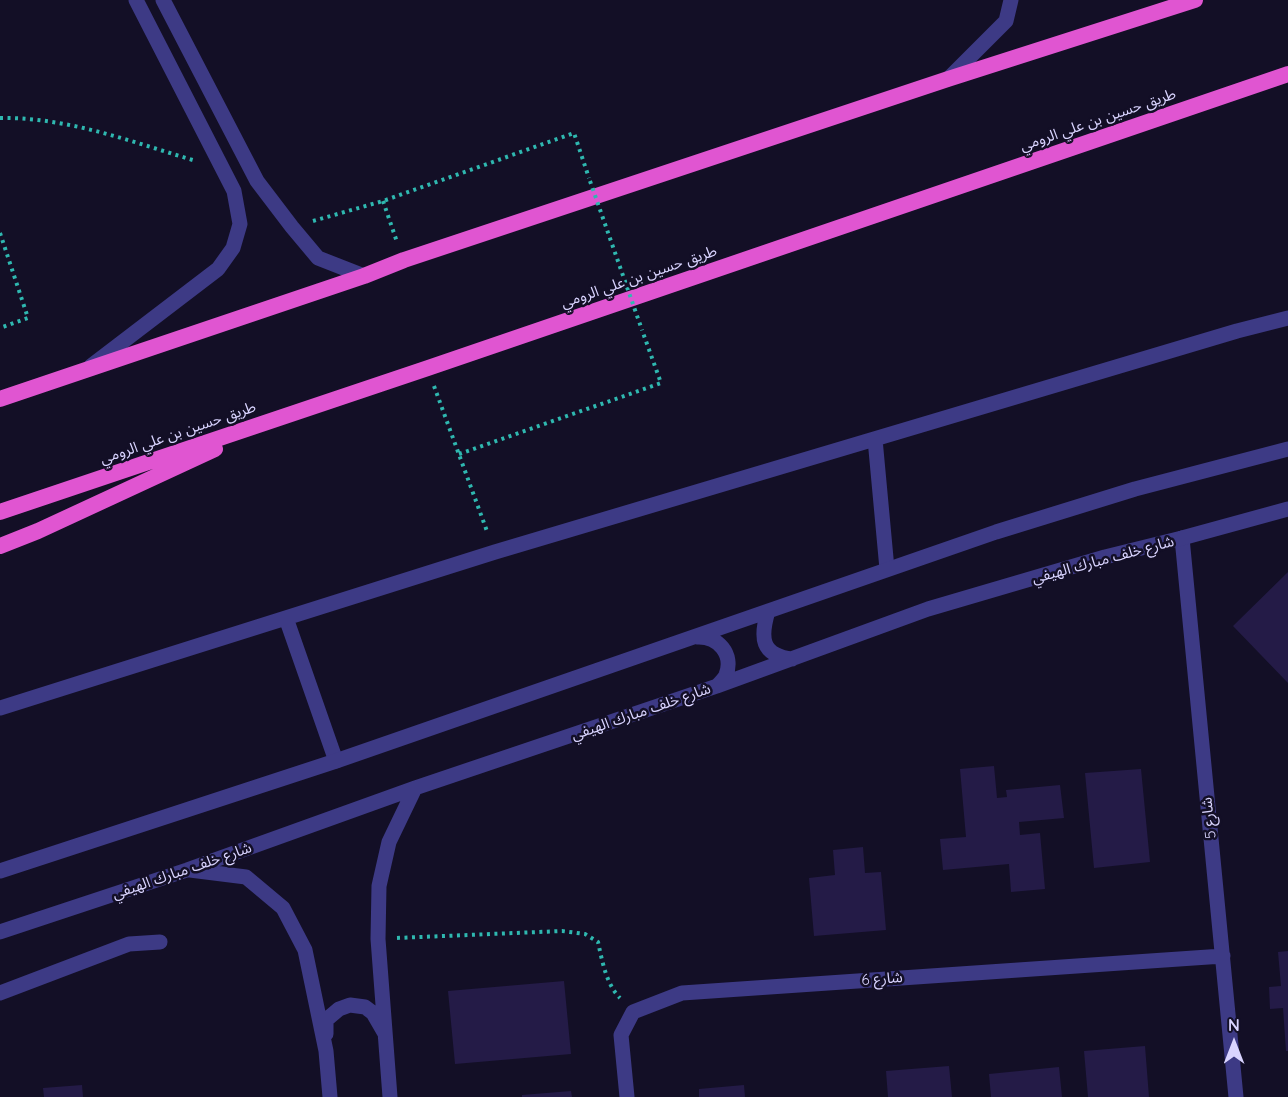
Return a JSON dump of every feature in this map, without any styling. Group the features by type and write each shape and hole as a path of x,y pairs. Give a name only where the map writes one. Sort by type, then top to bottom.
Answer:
{"highway":[{"path":"0,399 364,276 404,260 1182,1"},
{"name":"طريق حسين بن علي الرومي","path":"0,512 1288,75"},
{"path":"0,546 38,531 298,411"}],"street":[{"path":"85,371 218,269 233,248 240,224 234,191 136,0"},
{"path":"163,0 257,181 318,258 364,276"},
{"path":"948,79 1006,21 1011,0"},
{"path":"0,708 495,552 1226,334 1288,318"},
{"path":"874,439 887,569"},
{"path":"0,871 336,761 996,532 1135,489 1288,449"},
{"name":"شارع خلف مبارك الهيفي","path":"0,932 187,870 415,788 717,686 928,609 1105,557 1288,509"},
{"name":"شارع 5","path":"1182,538 1236,1097"},
{"path":"768,611 763,638 768,650 779,658 792,659"},
{"path":"286,618 336,761"},
{"path":"693,637 706,637 717,642 726,652 728,664 726,676 717,686"},
{"path":"390,1097 378,939 379,886 389,842 415,788"},
{"path":"187,870 246,877 283,908 305,950 326,1051"},
{"path":"0,993 129,944 160,942"},
{"name":"شارع 6","path":"633,1012 682,993 1222,956"},
{"path":"330,1097 326,1020 339,1009 350,1005 365,1007 373,1013 386,1035"},
{"path":"627,1097 621,1035 633,1012"}],"path":[{"path":"0,118 45,120 77,126 223,169"},
{"path":"292,227 383,201 574,133 661,383 459,454"},
{"path":"383,201 404,260"},
{"path":"0,234 28,318 0,328"},
{"path":"428,368 495,552"},
{"path":"378,939 562,931 585,934 598,942 602,963 615,993 633,1012"}],"building":[{"path":"1288,572 1288,683 1233,626"},
{"path":"994,766 997,798 1007,797 1006,790 1060,785 1064,818 1019,822 1020,835 1040,833 1045,889 1011,892 1009,864 943,870 940,839 966,837 960,769"},
{"path":"1141,769 1150,862 1094,868 1085,773"},
{"path":"863,847 865,873 881,872 886,930 814,936 809,878 835,875 833,850"},
{"path":"1288,951 1288,1051 1286,1051 1283,1008 1270,1009 1269,987 1281,986 1278,952"},
{"path":"564,981 571,1054 455,1064 448,991"},
{"path":"1145,1046 1149,1097 1088,1097 1084,1051"},
{"path":"949,1066 952,1097 888,1097 886,1071"},
{"path":"1059,1067 1062,1097 991,1097 989,1074"},
{"path":"82,1085 83,1097 44,1097 43,1088"},
{"path":"744,1085 745,1097 699,1097 699,1089"},
{"path":"571,1091 572,1097 522,1097 522,1095"}]}
